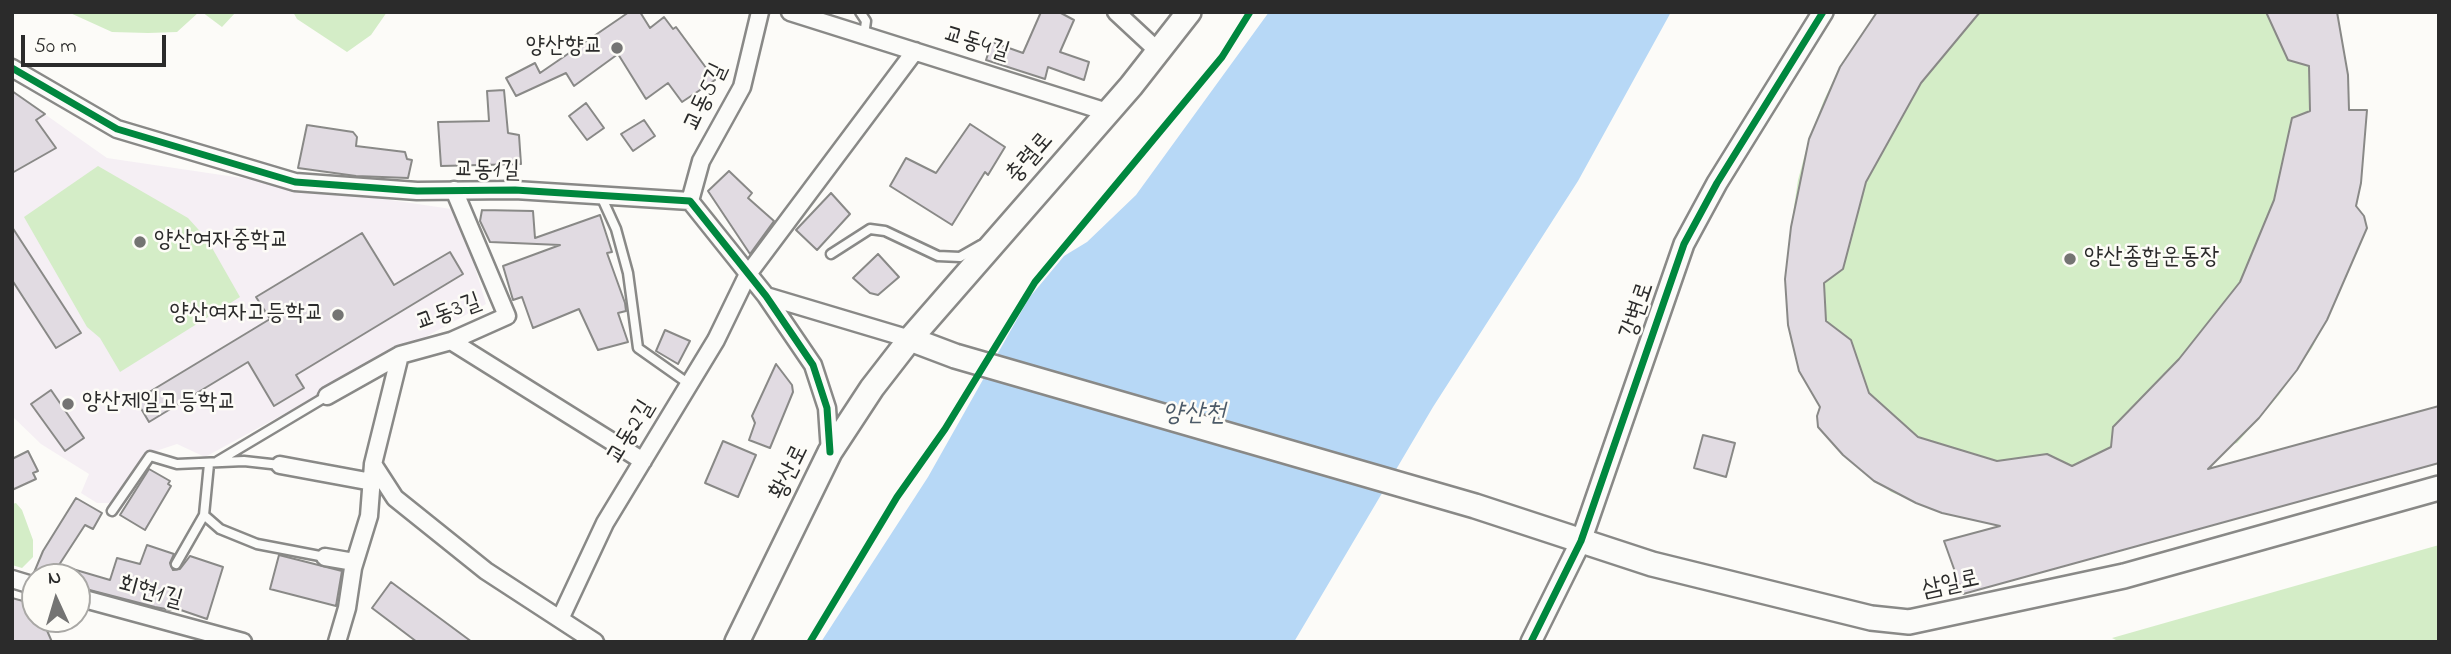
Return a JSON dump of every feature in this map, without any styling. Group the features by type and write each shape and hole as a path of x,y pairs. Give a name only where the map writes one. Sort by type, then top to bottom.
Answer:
{"main road":[{"name":"충렬로","path":"910,339 1159,52 1189,12"},
{"name":"삼일로","path":"910,339 955,356 1468,504 1581,541 1723,582 1871,618 1909,622 2124,576 2439,488"},
{"name":"황산로","path":"737,642 830,452 872,388 910,339"}],"street":[{"name":"교동5길","path":"690,201 701,161 742,87 760,12"},
{"name":"교동4길","path":"790,12 1107,112"},
{"path":"1116,12 1159,52"},
{"name":"강변로","path":"1531,642 1581,541 1684,244 1717,183 1823,12"},
{"name":"교동2길","path":"560,619 605,523 716,340 748,274 915,51"},
{"name":"교동1길","path":"12,68 117,129 295,182 690,201"},
{"name":"교동3길","path":"337,642 347,608 354,562 369,516 373,464 400,355 452,341 507,316 454,190"},
{"path":"690,201 766,296 817,374 827,408 830,452"},
{"path":"766,296 910,339"},
{"path":"452,341 643,461"},
{"path":"327,396 400,355"},
{"path":"373,464 395,498 486,571 595,642"},
{"path":"280,465 372,482"},
{"path":"325,557 354,562"},
{"name":"회현1길","path":"91,601 211,638 243,642"}],"lane":[{"path":"860,12 866,21 864,36"},
{"path":"601,196 628,273 638,348 689,384"},
{"path":"831,254 870,229 885,231 938,256 960,257 1005,230"},
{"path":"176,564 204,515 213,463 327,396"},
{"path":"113,511 150,456 177,464 280,465"},
{"path":"204,515 220,529 257,544 325,557"}],"shaded area":[{"path":"12,91 107,158 458,210 486,304 205,457 177,444 150,453 134,469 110,503 97,503 81,493 89,474 41,444 12,416"}],"green space":[{"path":"68,12 199,12 177,32 148,33 112,32"},
{"path":"202,12 236,12 222,27"},
{"path":"293,12 387,12 371,35 347,52 297,19"},
{"name":"양산종합운동장","path":"1877,12 2337,12 2348,75 2349,110 2367,110 2361,183 2356,205 2366,224 2339,294 2312,348 2279,395 2237,443 1983,522 1942,513 1891,492 1843,455 1818,427 1820,407 1799,371 1788,325 1785,279 1791,227 1798,180 1809,139 1824,100 1840,67"},
{"path":"98,166 188,218 207,239 240,297 120,372 100,338 87,327 24,217"},
{"path":"16,503 22,510 33,540 33,557 27,563 21,563 21,568 12,565 12,504"},
{"path":"2439,545 2439,642 2120,642 2112,638"}],"water":[{"name":"양산천","path":"1269,12 1671,12 1578,181 1433,407 1294,642 821,642 928,477 1029,298 1064,256 1087,242 1136,195"}],"building":[{"path":"629,12 640,12 650,28 664,17 673,29 676,27 715,80 682,102 668,83 646,99 618,54 574,86 566,73 516,96 506,78 535,63 540,73"},
{"path":"1041,12 1059,12 1074,20 1060,52 1089,62 1084,80 1048,67 1045,79 986,60 992,42 1023,53"},
{"path":"1877,12 1980,12 1921,83 1866,182 1843,269 1824,283 1826,321 1851,340 1869,393 1918,437 1997,461 2047,454 2072,466 2111,447 2113,427 2179,359 2240,282 2274,200 2292,118 2310,111 2309,66 2288,60 2266,12 2337,12 2348,75 2349,110 2367,110 2361,183 2356,206 2364,216 2367,228 2327,320 2297,370 2259,418 2208,469 2439,406 2439,463 1963,594 1944,541 2000,526 1942,513 1916,503 1874,481 1843,455 1818,427 1820,407 1799,371 1788,325 1785,279 1791,227 1809,139 1840,67"},
{"path":"504,90 508,133 519,135 521,164 441,166 438,122 489,121 487,91"},
{"path":"12,91 45,114 36,120 56,148 12,173"},
{"path":"586,103 604,128 587,140 569,116"},
{"path":"644,120 655,136 633,151 621,134"},
{"path":"970,124 1005,147 988,175 985,172 952,225 890,186 906,158 936,173"},
{"path":"307,125 353,132 357,137 356,146 405,152 407,159 412,160 408,178 356,176 298,168"},
{"path":"729,171 752,193 748,198 774,221 750,254 708,191"},
{"path":"831,193 850,214 817,250 796,230"},
{"path":"482,210 533,211 535,238 600,215 612,252 607,253 625,303 626,311 618,313 628,342 598,350 579,309 533,328 522,297 513,300 503,266 560,245 490,242 480,221"},
{"path":"12,227 81,333 56,348 12,280"},
{"path":"362,233 394,285 450,252 463,274 296,375 304,388 274,406 248,362 149,422 136,400 270,319 256,297"},
{"path":"878,254 899,277 878,295 870,293 853,278"},
{"path":"665,330 690,341 678,364 656,351"},
{"path":"776,364 792,385 793,392 770,448 749,440 755,423 752,416"},
{"path":"51,390 84,438 65,451 31,404"},
{"path":"1703,435 1735,443 1726,477 1694,468"},
{"path":"723,441 756,455 738,497 705,483"},
{"path":"28,451 38,471 33,473 36,479 12,490 12,459"},
{"path":"149,469 170,481 168,484 171,486 145,530 120,515"},
{"path":"76,498 102,513 93,529 85,525 60,563 38,563"},
{"path":"147,545 174,554 170,563 173,570 180,569 190,556 223,567 207,619 172,607 171,610 91,590 91,574 110,580 117,558 140,564"},
{"path":"279,555 342,571 336,606 270,589"},
{"path":"391,582 472,642 417,642 372,608"},
{"path":"12,598 21,600 21,633 48,633 52,642 12,642"}],"cycle path":[{"path":"810,642 897,497 945,429 1035,282 1222,57 1250,12"},
{"path":"1531,642 1581,541 1684,244 1717,183 1823,12"},
{"path":"12,68 117,129 295,182 417,191 515,190 690,201 766,296 813,365 827,408 830,452"}],"place":[{"name":"양산향교","path":"617,48"},
{"name":"양산여자중학교","path":"140,242"},
{"name":"양산종합운동장","path":"2070,259"},
{"name":"양산여자고등학교","path":"338,315"},
{"name":"양산제일고등학교","path":"68,404"}]}
